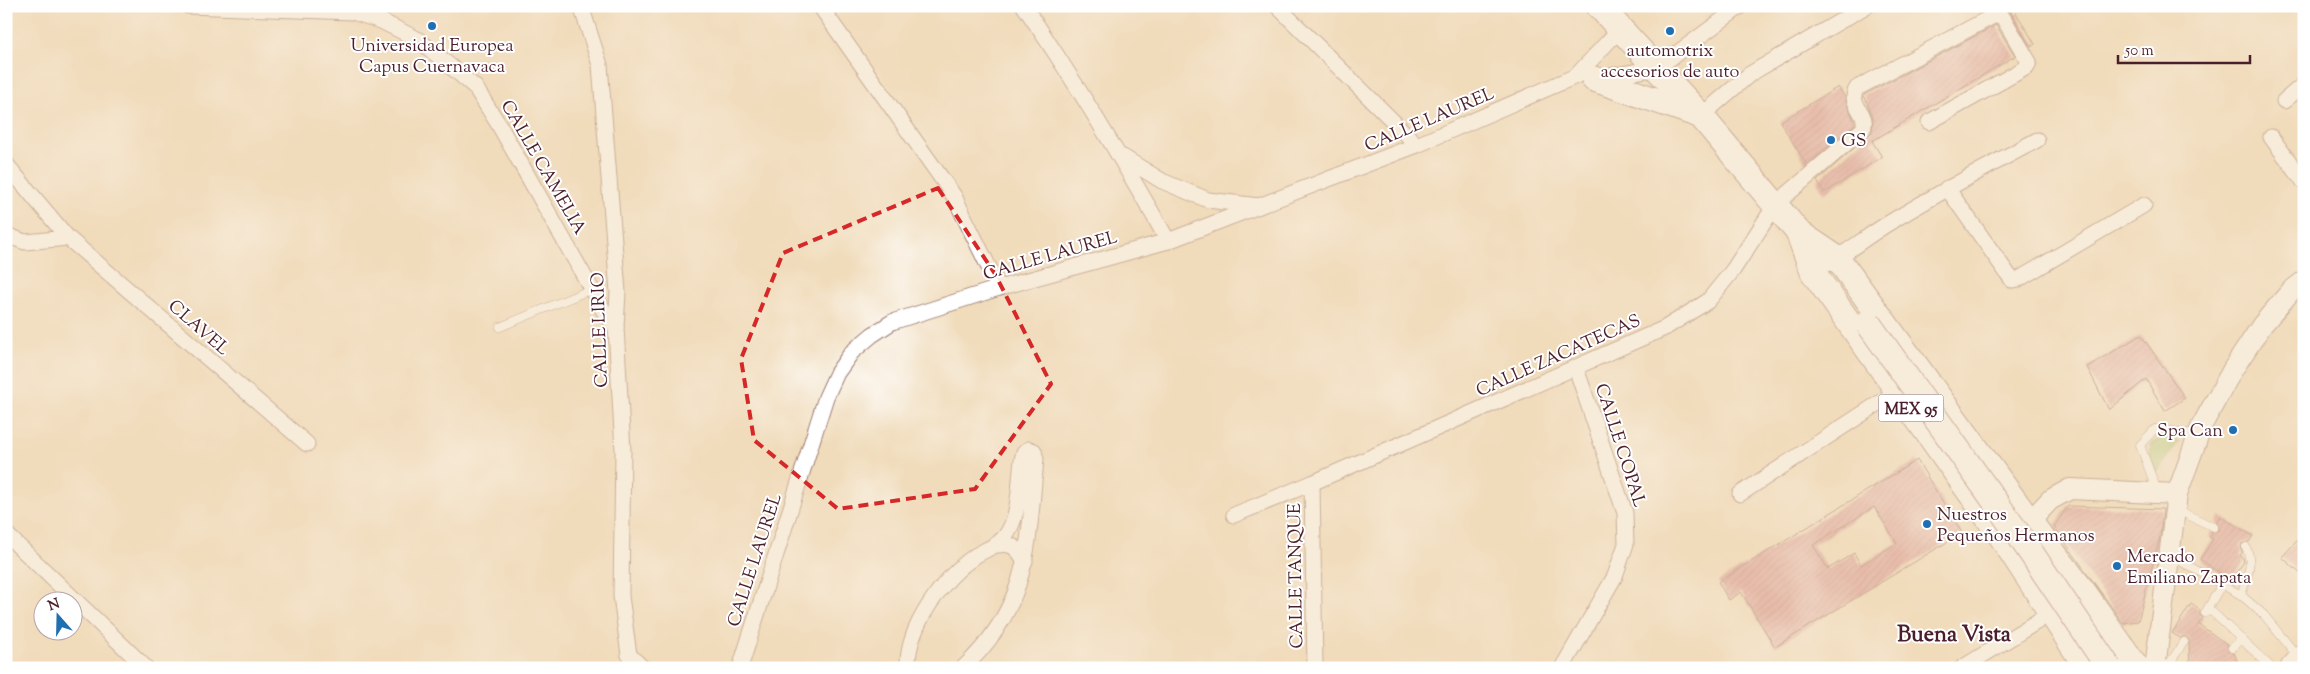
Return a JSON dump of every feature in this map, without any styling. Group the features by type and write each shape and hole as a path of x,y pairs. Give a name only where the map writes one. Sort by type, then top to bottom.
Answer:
{"main road":[{"name":"MEX 95","path":"1599,6 1702,116 1826,265 2083,590 2137,668"},
{"path":"1585,78 1660,100 1702,116"},
{"name":"MEX 95","path":"1826,265 1899,390 2007,546 2087,668"},
{"path":"1826,265 2021,538 2109,668"}],"street":[{"name":"CALLE CAMELIA","path":"188,6 353,12 381,21 419,40 475,87 499,125 592,289 616,326"},
{"name":"CALLE LIRIO","path":"581,6 600,65 618,292 616,326 623,452 621,596 625,661"},
{"path":"820,6 954,196 999,288"},
{"path":"1024,6 1121,156 1168,241"},
{"path":"1277,6 1417,145"},
{"path":"1612,6 1620,29"},
{"path":"1657,68 1741,6"},
{"path":"1702,116 1750,74 1866,6"},
{"name":"CALLE ZACATECAS","path":"1234,515 1312,483 1665,328 1708,301 1733,270 1776,204 1863,129 1866,124 1864,117 1854,100 1853,94 1857,88 1995,15 2002,16 2029,62 2027,67 1929,122"},
{"name":"CALLE LAUREL","path":"1585,78 1620,29"},
{"name":"CALLE LAUREL","path":"740,668 826,398 837,373 852,352 872,335 892,322 999,288 1168,241 1263,206 1585,78 1657,68"},
{"path":"2284,101 2304,84"},
{"path":"2271,137 2304,182"},
{"path":"1826,265 1863,239 1947,188 2037,140"},
{"path":"1121,156 1162,181 1208,200 1263,206"},
{"name":"CLAVEL","path":"6,164 68,238 307,444"},
{"path":"1947,188 2012,280 2019,279 2144,205"},
{"path":"6,235 25,242 68,238"},
{"path":"2154,668 2170,555 2170,499 2199,434 2233,369 2262,325 2291,291 2304,281"},
{"name":"CALLE COPAL","path":"1562,668 1614,576 1626,544 1625,513 1576,368"},
{"path":"1740,494 1899,390"},
{"path":"963,668 984,648 1011,606 1026,561 1036,459 1034,451 1029,449 1024,452 1022,460 1014,517 1008,532 998,545"},
{"name":"CALLE TANQUE","path":"1312,483 1315,668"},
{"path":"2007,546 2050,500 2070,489 2170,499"},
{"path":"6,534 146,668"},
{"path":"908,668 910,647 924,611 962,566 976,555 998,545 1010,544 1018,548 1026,561"},
{"path":"1962,668 2051,613"},
{"path":"625,661 643,668"}],"lane":[{"path":"500,327 592,289"},
{"path":"2199,434 2155,429 2140,444 2170,499 2214,527"},
{"path":"2241,595 2250,566 2250,555 2246,547"},
{"path":"2170,555 2241,595 2264,615 2299,661"},
{"path":"2222,584 2206,610 2242,639 2272,668"},
{"path":"2232,648 2242,639"},
{"path":"2166,668 2184,642"}],"highlighted area":[{"path":"938,188 995,274 1051,384 975,489 838,509 754,440 741,359 783,253"}],"green space":[{"path":"2164,437 2179,441 2157,472 2149,457 2151,444"}],"building":[{"path":"2012,6 2035,44 2031,47 2010,11 2004,7"},
{"path":"1996,25 2015,56 1872,141 1882,157 1824,193 1817,181 1872,132 1873,117 1864,95"},
{"path":"1838,87 1845,97 1855,124 1807,165 1780,122"},
{"path":"2141,335 2185,398 2165,411 2146,379 2109,410 2087,367"},
{"path":"1917,460 1962,533 1775,647 1741,592 1729,600 1718,582","holes":["1874,507 1897,543 1861,565 1854,553 1828,569 1813,545"]},
{"name":"Mercado Emiliano Zapata","path":"2068,506 2163,509 2160,537 2138,621 2123,623 2054,527"},
{"path":"2220,516 2253,536 2249,542 2241,544 2242,553 2240,556 2244,562 2230,581 2200,559 2213,539 2209,537 2211,532 2219,530 2217,522"},
{"path":"2304,533 2304,577 2282,557"},
{"path":"2191,604 2200,610 2200,615 2203,618 2198,624 2228,645 2228,651 2234,653 2240,668 2190,668 2189,639 2185,636 2180,638 2172,633"}],"place":[{"name":"Universidad Europea Capus Cuernavaca","path":"432,26"},
{"name":"automotrix accesorios de auto","path":"1670,31"},
{"name":"GS","path":"1831,140"},
{"name":"Spa Can","path":"2233,430"},
{"name":"Nuestros Pequeños Hermanos","path":"1927,524"},
{"name":"Mercado Emiliano Zapata","path":"2117,566"}],"district":[{"name":"Buena Vista","path":"1954,633"}]}
